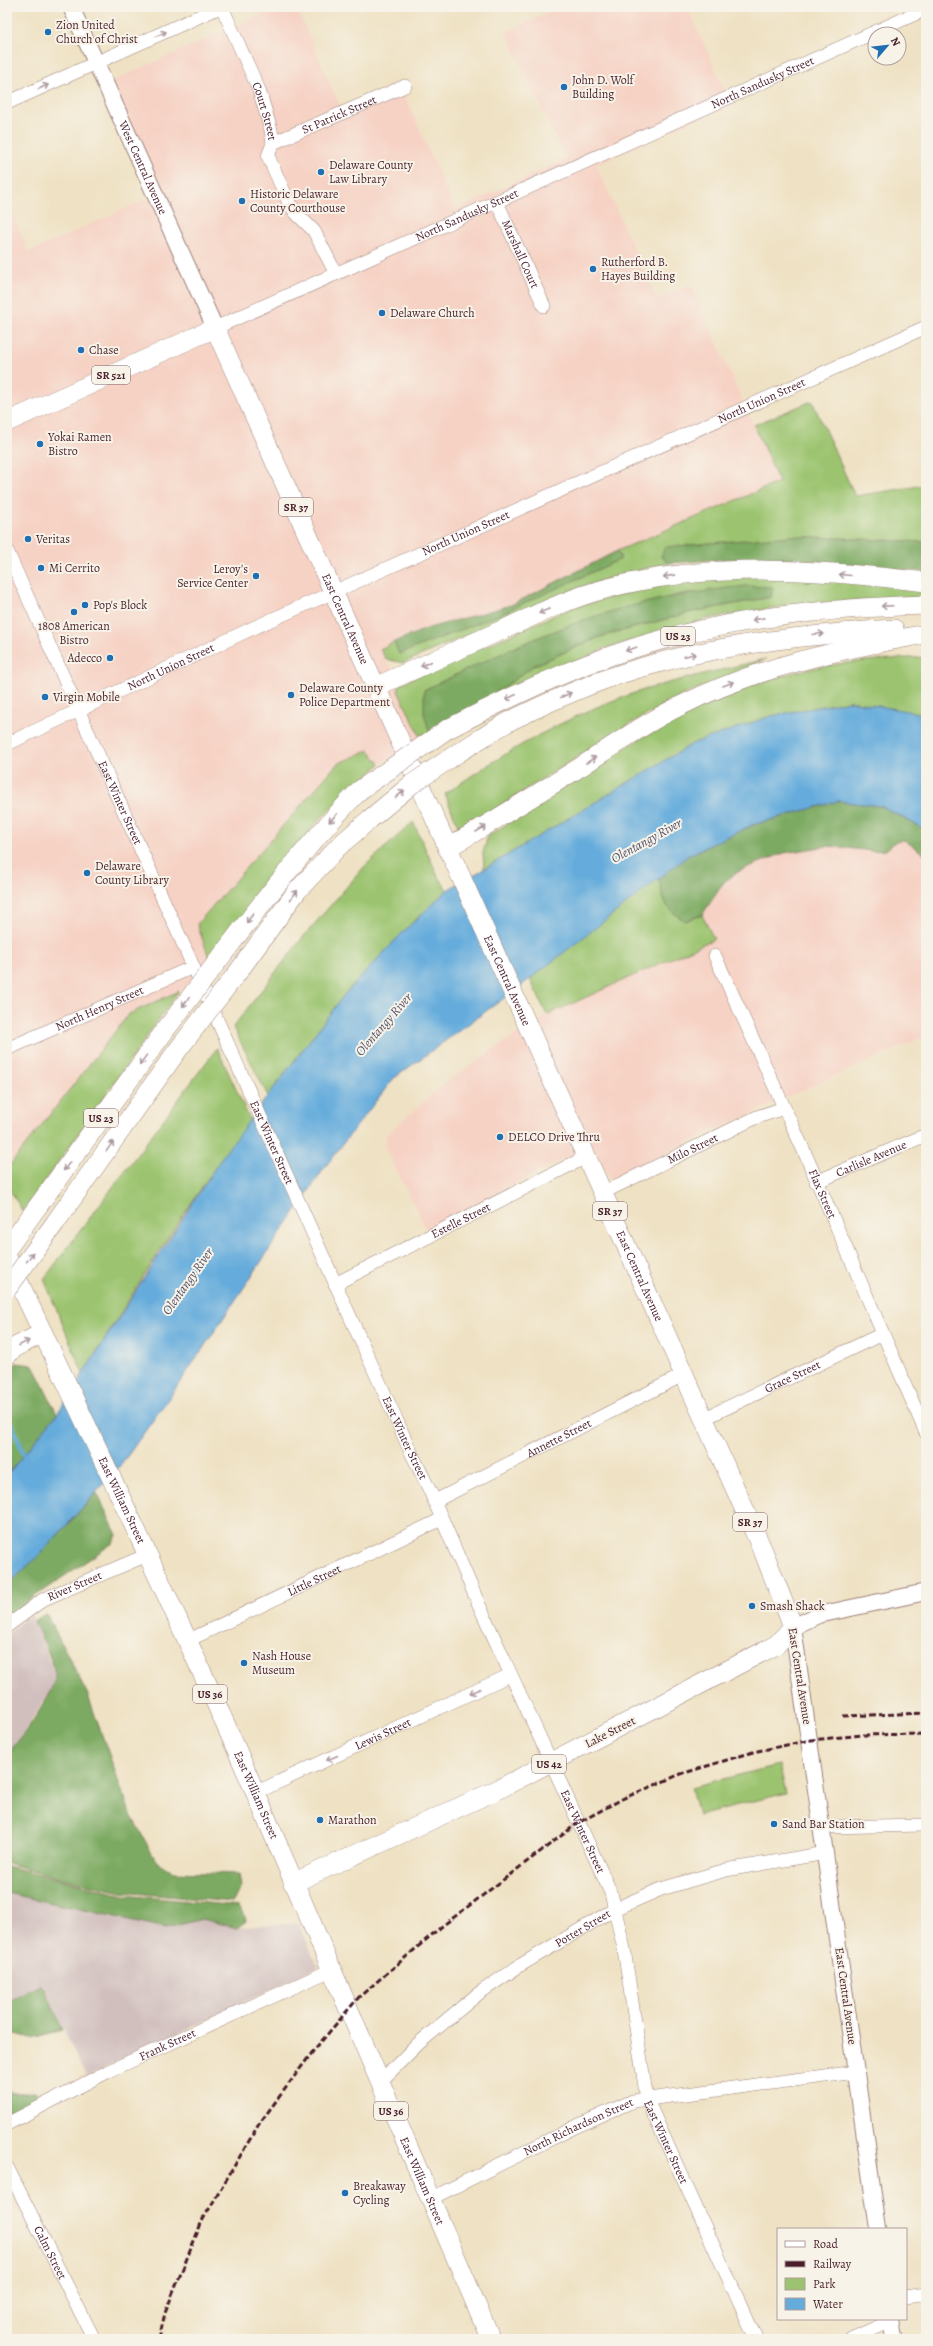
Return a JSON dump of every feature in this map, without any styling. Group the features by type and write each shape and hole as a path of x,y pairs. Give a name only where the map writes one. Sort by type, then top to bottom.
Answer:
{"highway":[{"name":"North Sandusky Street","path":"7,422 215,328"},
{"name":"East Central Avenue","path":"215,328 764,1553 794,1627"},
{"path":"375,687 569,600 604,589 651,579 708,571 757,569 926,582"},
{"name":"US 23","path":"7,1249 166,1029 282,875 319,832 360,790 446,730 507,699 573,670 631,649 697,631 777,615 864,607 926,604"},
{"name":"US 23","path":"7,1289 177,1051 238,972 297,891 338,847 412,784 458,753 516,718 577,690 633,670 696,653 763,642 823,634 926,628"},
{"path":"447,848 507,814 659,717 723,686 772,669 862,645 926,634"},
{"name":"East William Street","path":"7,1257 187,1641 255,1793 379,2083 491,2339"},
{"path":"7,1355 17,1346 43,1333"},
{"name":"Lake Street","path":"293,1883 499,1789 550,1763 776,1645 794,1627"}],"main road":[{"name":"West Central Avenue","path":"71,7 215,328"},
{"name":"Lake Street","path":"794,1627 818,1615 926,1592"},
{"name":"East Central Avenue","path":"794,1627 878,2228"},
{"path":"891,2320 894,2339"}],"street":[{"path":"7,103 221,7"},
{"name":"Court Street","path":"221,7 259,90 273,143 268,156 289,203 295,212 314,231 336,274"},
{"name":"North Sandusky Street","path":"215,328 926,9"},
{"name":"St Patrick Street","path":"273,143 405,86"},
{"name":"Marshall Court","path":"497,202 544,306"},
{"name":"North Union Street","path":"7,744 334,593 926,327"},
{"name":"East Winter Street","path":"7,551 193,967 243,1075 311,1230 435,1501 510,1675 611,1893 624,1949 648,2100 756,2339"},
{"name":"Flax Street","path":"715,956 784,1108 926,1433"},
{"name":"North Henry Street","path":"7,1049 193,967"},
{"name":"Milo Street","path":"602,1193 757,1117 784,1108"},
{"name":"Carlisle Avenue","path":"816,1182 926,1135"},
{"name":"Estelle Street","path":"336,1284 586,1158"},
{"name":"Grace Street","path":"703,1419 882,1334"},
{"name":"Annette Street","path":"435,1501 683,1375"},
{"name":"Little Street","path":"187,1641 442,1520"},
{"name":"River Street","path":"7,1626 44,1599 147,1555"},
{"name":"Lewis Street","path":"255,1793 510,1675"},
{"path":"822,1827 926,1825"},
{"name":"Potter Street","path":"379,2083 419,2043 478,1994 519,1966 615,1909 661,1889 726,1870 826,1853"},
{"name":"Frank Street","path":"7,2124 108,2072 331,1970"},
{"name":"North Richardson Street","path":"430,2199 578,2126 633,2101 856,2072"},
{"name":"Calm Street","path":"7,2167 94,2339"},
{"path":"907,2297 926,2294"},
{"path":"851,2339 891,2320"}],"shaded area":[{"path":"278,7 296,7 341,108 399,83 455,210 566,159 506,32 560,7 687,7 731,103 596,165 657,299 691,285 779,482 617,551 511,605 429,628 380,649 400,684 398,691 423,742 380,764 369,750 210,960 183,989 129,1014 7,1169 7,203 29,252 160,193 110,82"},
{"path":"904,840 926,855 926,1036 785,1098 610,1179 592,1145 426,1229 385,1147 387,1134 447,1081 536,1021 713,939 702,915 723,882 741,870 784,853 827,846 872,851 886,850 896,841"},
{"path":"31,1614 55,1674 52,1688 16,1744 7,1754 7,1634"},
{"path":"7,1893 166,1928 203,1919 237,1928 298,1922 318,1967 86,2077 45,1989 39,1985 7,2002"}],"green space":[{"path":"812,401 855,496 926,485 926,542 790,536 661,557 669,563 622,574 573,590 403,663 386,659 380,649 394,642 399,653 621,559 617,551 779,482 754,425"},
{"path":"790,536 926,542 926,572 806,560 730,559 669,563 661,557 665,547"},
{"path":"617,551 621,559 494,617 399,654 394,642 429,628 511,605"},
{"path":"785,574 926,588 926,598 804,603 706,619 606,648 468,713 533,666 600,637 692,612 771,597 682,594 611,612 515,647 424,690 431,736 423,742 398,691 400,684 571,608 667,582"},
{"path":"745,586 773,587 771,597 692,612 599,637 533,666 468,713 431,736 424,714 424,690 470,668 564,627 612,611 662,599 711,590"},
{"path":"926,657 926,717 917,713 850,701 771,716 694,743 484,869 483,853 488,836 626,747 699,707 736,691 774,678 812,668 868,661"},
{"path":"766,659 681,696 630,724 484,816 458,826 445,794 481,769 538,736 577,716 617,699 659,685"},
{"path":"369,750 380,764 316,823 210,960 197,924 337,764"},
{"path":"838,801 881,806 926,830 926,855 904,840 896,841 886,850 872,851 828,846 784,853 741,870 724,882 702,915 685,921 678,917 666,904 659,878 689,855 753,825"},
{"path":"413,822 437,874 447,890 404,931 344,995 268,1096 233,1027 304,936 365,866"},
{"path":"659,878 662,895 685,921 702,915 714,939 547,1015 530,979"},
{"path":"179,991 23,1212 7,1185 7,1169 129,1014"},
{"path":"217,1048 250,1120 184,1213 83,1374 44,1279"},
{"path":"16,1363 33,1365 57,1414 7,1475 7,1374"},
{"path":"97,1493 117,1535 113,1543 35,1596 7,1618 7,1586 45,1549"},
{"path":"45,1614 47,1615 87,1693 130,1813 156,1861 173,1872 239,1874 241,1886 233,1902 122,1892 60,1878 7,1863 7,1754 37,1715 54,1681 55,1673 51,1660 34,1621"},
{"path":"779,1765 786,1793 698,1815 691,1787"},
{"path":"7,1866 123,1895 239,1906 246,1921 237,1928 203,1919 166,1928 7,1893"},
{"path":"40,1985 45,1989 63,2030 31,2038 16,2034 7,2035 7,2002"},
{"path":"7,2090 12,2093 35,2092 42,2099 7,2118"}],"water":[{"name":"Olentangy River","path":"850,701 918,713 926,717 926,830 881,806 838,801 752,825 689,855 530,979 393,1079 325,1167 183,1378 121,1465 45,1549 7,1586 7,1475 57,1414 224,1154 344,995 404,931 447,890 694,743 771,716"}],"waterway":[{"path":"7,1413 26,1459"}],"railway":[{"path":"843,1716 926,1713"},
{"path":"159,2339 165,2313 202,2221 259,2124 314,2050 359,1997 441,1927 578,1823 624,1798 681,1774 753,1752 811,1740 863,1735 926,1734"}],"place":[{"name":"Zion United Church of Christ","path":"48,32"},
{"name":"John D. Wolf Building","path":"564,87"},
{"name":"Delaware County Law Library","path":"321,172"},
{"name":"Historic Delaware County Courthouse","path":"242,201"},
{"name":"Rutherford B. Hayes Building","path":"593,269"},
{"name":"Delaware Church","path":"382,313"},
{"name":"Chase","path":"81,350"},
{"name":"Yokai Ramen Bistro","path":"40,444"},
{"name":"Veritas","path":"28,539"},
{"name":"Mi Cerrito","path":"41,568"},
{"name":"Leroy's Service Center","path":"256,576"},
{"name":"Pop's Block","path":"85,605"},
{"name":"1808 American Bistro","path":"74,612"},
{"name":"Adecco","path":"110,658"},
{"name":"Delaware County Police Department","path":"291,695"},
{"name":"Virgin Mobile","path":"45,697"},
{"name":"Delaware County Library","path":"87,873"},
{"name":"DELCO Drive Thru","path":"500,1137"},
{"name":"Smash Shack","path":"752,1606"},
{"name":"Nash House Museum","path":"244,1663"},
{"name":"Marathon","path":"320,1820"},
{"name":"Sand Bar Station","path":"774,1824"},
{"name":"Breakaway Cycling","path":"345,2193"}]}
